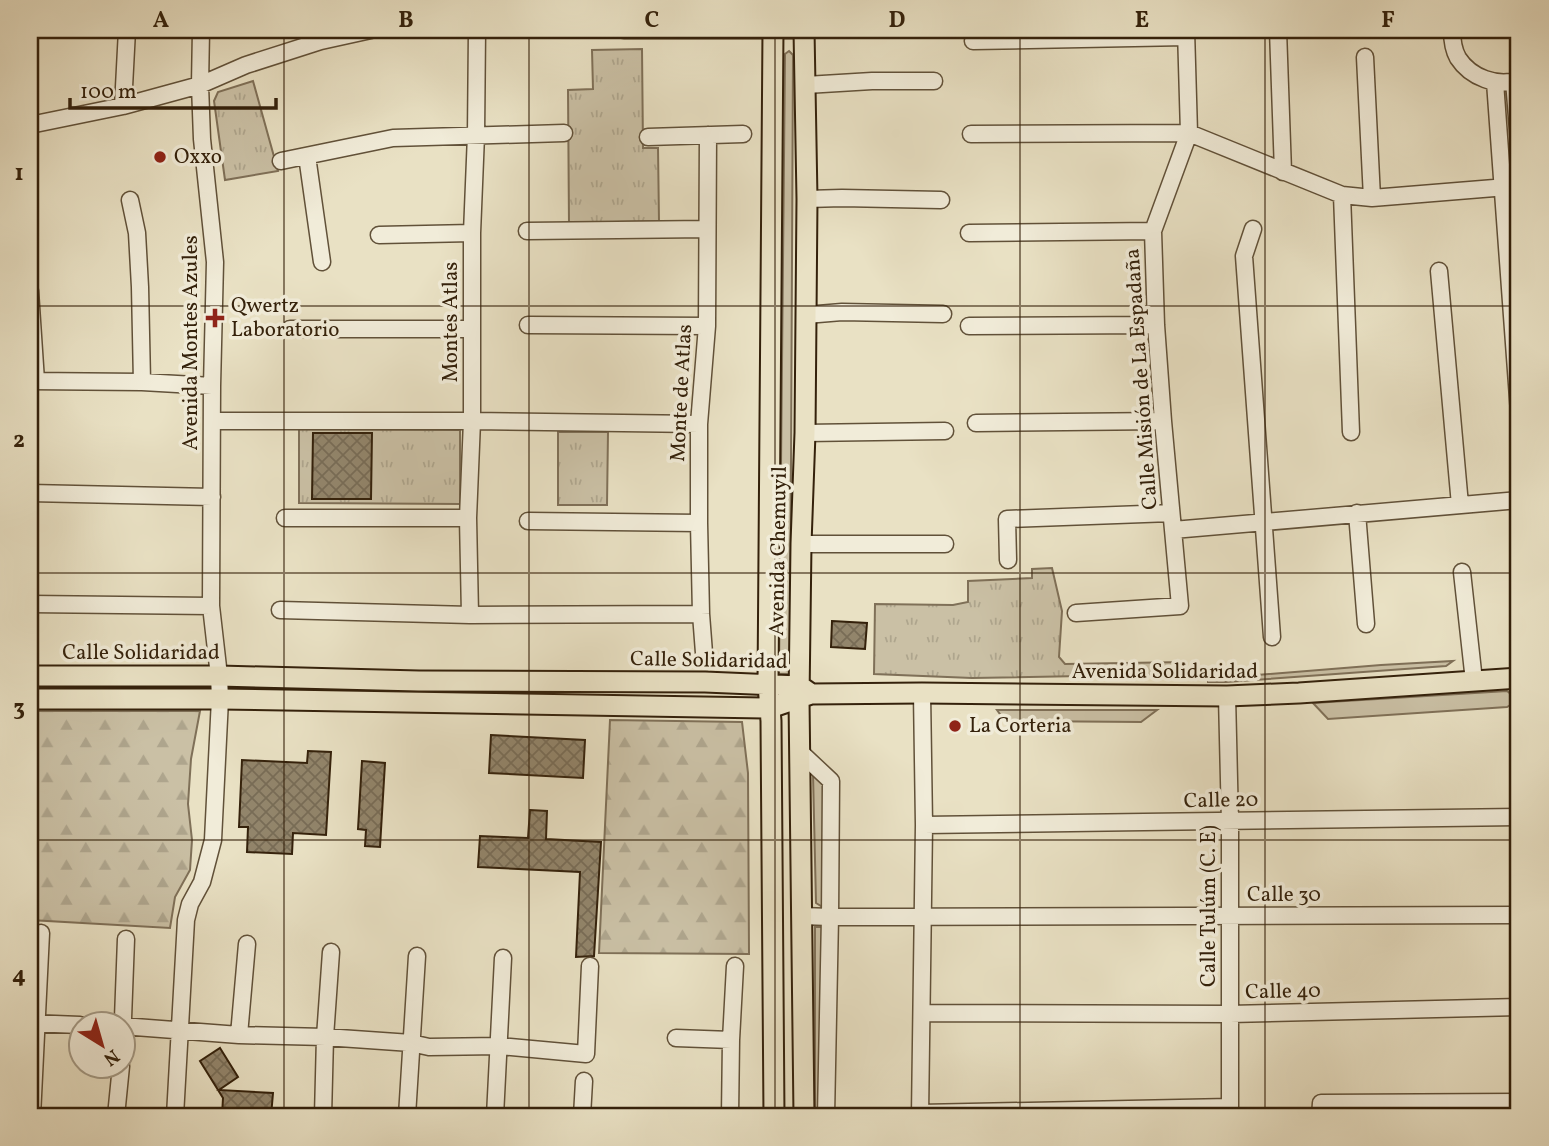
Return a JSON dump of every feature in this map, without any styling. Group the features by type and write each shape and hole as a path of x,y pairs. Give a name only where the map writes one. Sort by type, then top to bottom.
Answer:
{"main road":[{"name":"Avenida Chemuyil","path":"773,30 768,685 774,1116"},
{"name":"Avenida Chemuyil","path":"804,30 807,199 801,544 803,693 799,751 804,1116"},
{"name":"Calle Solidaridad","path":"30,676 705,682 768,685 803,693"},
{"name":"Avenida Solidaridad","path":"803,693 1227,696 1519,678"},
{"name":"Calle Solidaridad","path":"30,699 220,699 770,708 803,693"}],"street":[{"path":"123,106 127,30"},
{"name":"Avenida Montes Azules","path":"175,1116 186,920 190,904 202,882 213,840 220,699 211,606 215,262 202,139 201,30"},
{"path":"30,125 123,106 200,85 246,65 321,41 371,30"},
{"name":"Montes Atlas","path":"470,615 468,517 472,421 472,233 477,135 477,30"},
{"path":"624,30 804,30"},
{"path":"1278,30 1283,172"},
{"path":"1452,30 1458,57 1468,69 1480,78 1495,82 1517,80 1519,142"},
{"path":"973,41 1186,33"},
{"name":"Calle Misión de La Espadaña","path":"1076,612 1180,606 1156,325 1153,231 1189,133 1186,33"},
{"path":"1366,57 1372,198"},
{"path":"806,85 934,81"},
{"path":"1495,82 1511,186 1519,412"},
{"path":"971,134 1189,133 1342,195 1372,198 1511,186"},
{"path":"281,161 393,138 564,134"},
{"path":"648,137 743,134"},
{"name":"Monte de Atlas","path":"704,653 699,523 699,424 707,326 708,135"},
{"path":"307,156 322,262"},
{"path":"1342,195 1351,432"},
{"path":"807,199 941,200"},
{"path":"130,200 137,233 142,383"},
{"path":"527,231 707,229"},
{"path":"1253,229 1244,256 1272,637"},
{"path":"969,233 1153,231"},
{"path":"379,235 472,233"},
{"path":"1439,271 1460,505"},
{"path":"30,291 33,381 212,386"},
{"path":"806,315 842,312 943,314"},
{"path":"528,325 707,326"},
{"path":"969,326 1156,325"},
{"path":"290,329 471,329"},
{"path":"212,421 699,424"},
{"path":"976,423 1163,421"},
{"path":"805,433 945,431"},
{"path":"30,493 212,497"},
{"path":"1173,530 1519,500"},
{"path":"1008,560 1007,519 1171,513"},
{"path":"1357,513 1366,624"},
{"path":"285,518 468,517"},
{"path":"528,520 699,523"},
{"path":"801,544 945,544"},
{"path":"1462,572 1474,681"},
{"path":"30,604 211,606"},
{"path":"280,610 470,615 701,614"},
{"path":"922,693 920,1114 1230,1112"},
{"name":"Calle Tulúm (C. E)","path":"1227,696 1230,1112"},
{"path":"799,751 831,781 826,1116"},
{"name":"Calle 20","path":"923,825 1519,817"},
{"name":"Calle 30","path":"802,916 1519,915"},
{"path":"32,1116 33,1023 41,933"},
{"path":"124,1010 127,939"},
{"path":"239,1035 247,944"},
{"path":"323,1116 331,952"},
{"path":"407,1116 417,956"},
{"path":"495,1116 503,958"},
{"path":"136,1027 239,1035 325,1037 411,1043 429,1047 499,1046 586,1054 590,966"},
{"path":"730,1116 735,967"},
{"name":"Calle 40","path":"922,1013 1230,1014 1519,1007"},
{"path":"33,1023 66,1024"},
{"path":"676,1038 731,1040"},
{"path":"116,1116 120,1080"},
{"path":"582,1116 584,1081"},
{"path":"1321,1110 1519,1102"}],"green space":[{"path":"642,49 643,148 658,148 659,221 569,223 568,90 593,89 592,50"},
{"path":"789,51 793,55 790,674 779,674 785,54"},
{"path":"253,81 278,171 225,180 214,101 218,92"},
{"path":"299,429 460,430 460,504 299,503"},
{"path":"558,432 608,432 607,505 558,505"},
{"path":"1052,568 1062,611 1059,657 1065,664 1184,662 1188,674 972,678 874,674 875,604 953,605 968,602 968,581 1032,578 1032,569"},
{"path":"1453,661 1446,666 1208,682 1208,679"},
{"path":"1507,691 1514,699 1507,707 1328,719 1313,703"},
{"path":"997,710 1157,710 1141,722 1005,721"},
{"path":"30,711 200,711 191,759 188,804 192,840 190,870 175,897 170,928 30,920"},
{"path":"610,720 742,722 748,773 749,954 599,953"},
{"path":"813,774 825,787 825,903 821,906 816,903"},
{"path":"815,927 823,927 819,1116 815,1116"}],"building":[{"path":"313,433 372,433 371,499 312,499"},
{"path":"832,621 867,623 865,649 831,647"},
{"path":"491,735 585,740 583,778 489,773"},
{"path":"308,751 331,752 326,835 293,833 292,854 247,852 248,827 239,827 242,760 307,763"},
{"path":"362,761 385,763 380,847 365,846 366,830 358,829"},
{"path":"530,810 547,811 546,839 601,842 594,956 576,957 580,872 478,867 480,836 528,838"},
{"path":"220,1048 238,1077 219,1090 273,1093 271,1116 222,1116 223,1098 200,1061"}],"place":[{"name":"Oxxo","path":"160,157"},
{"name":"Qwertz Laboratorio","path":"215,318"},
{"name":"La Corteria","path":"955,726"}]}
